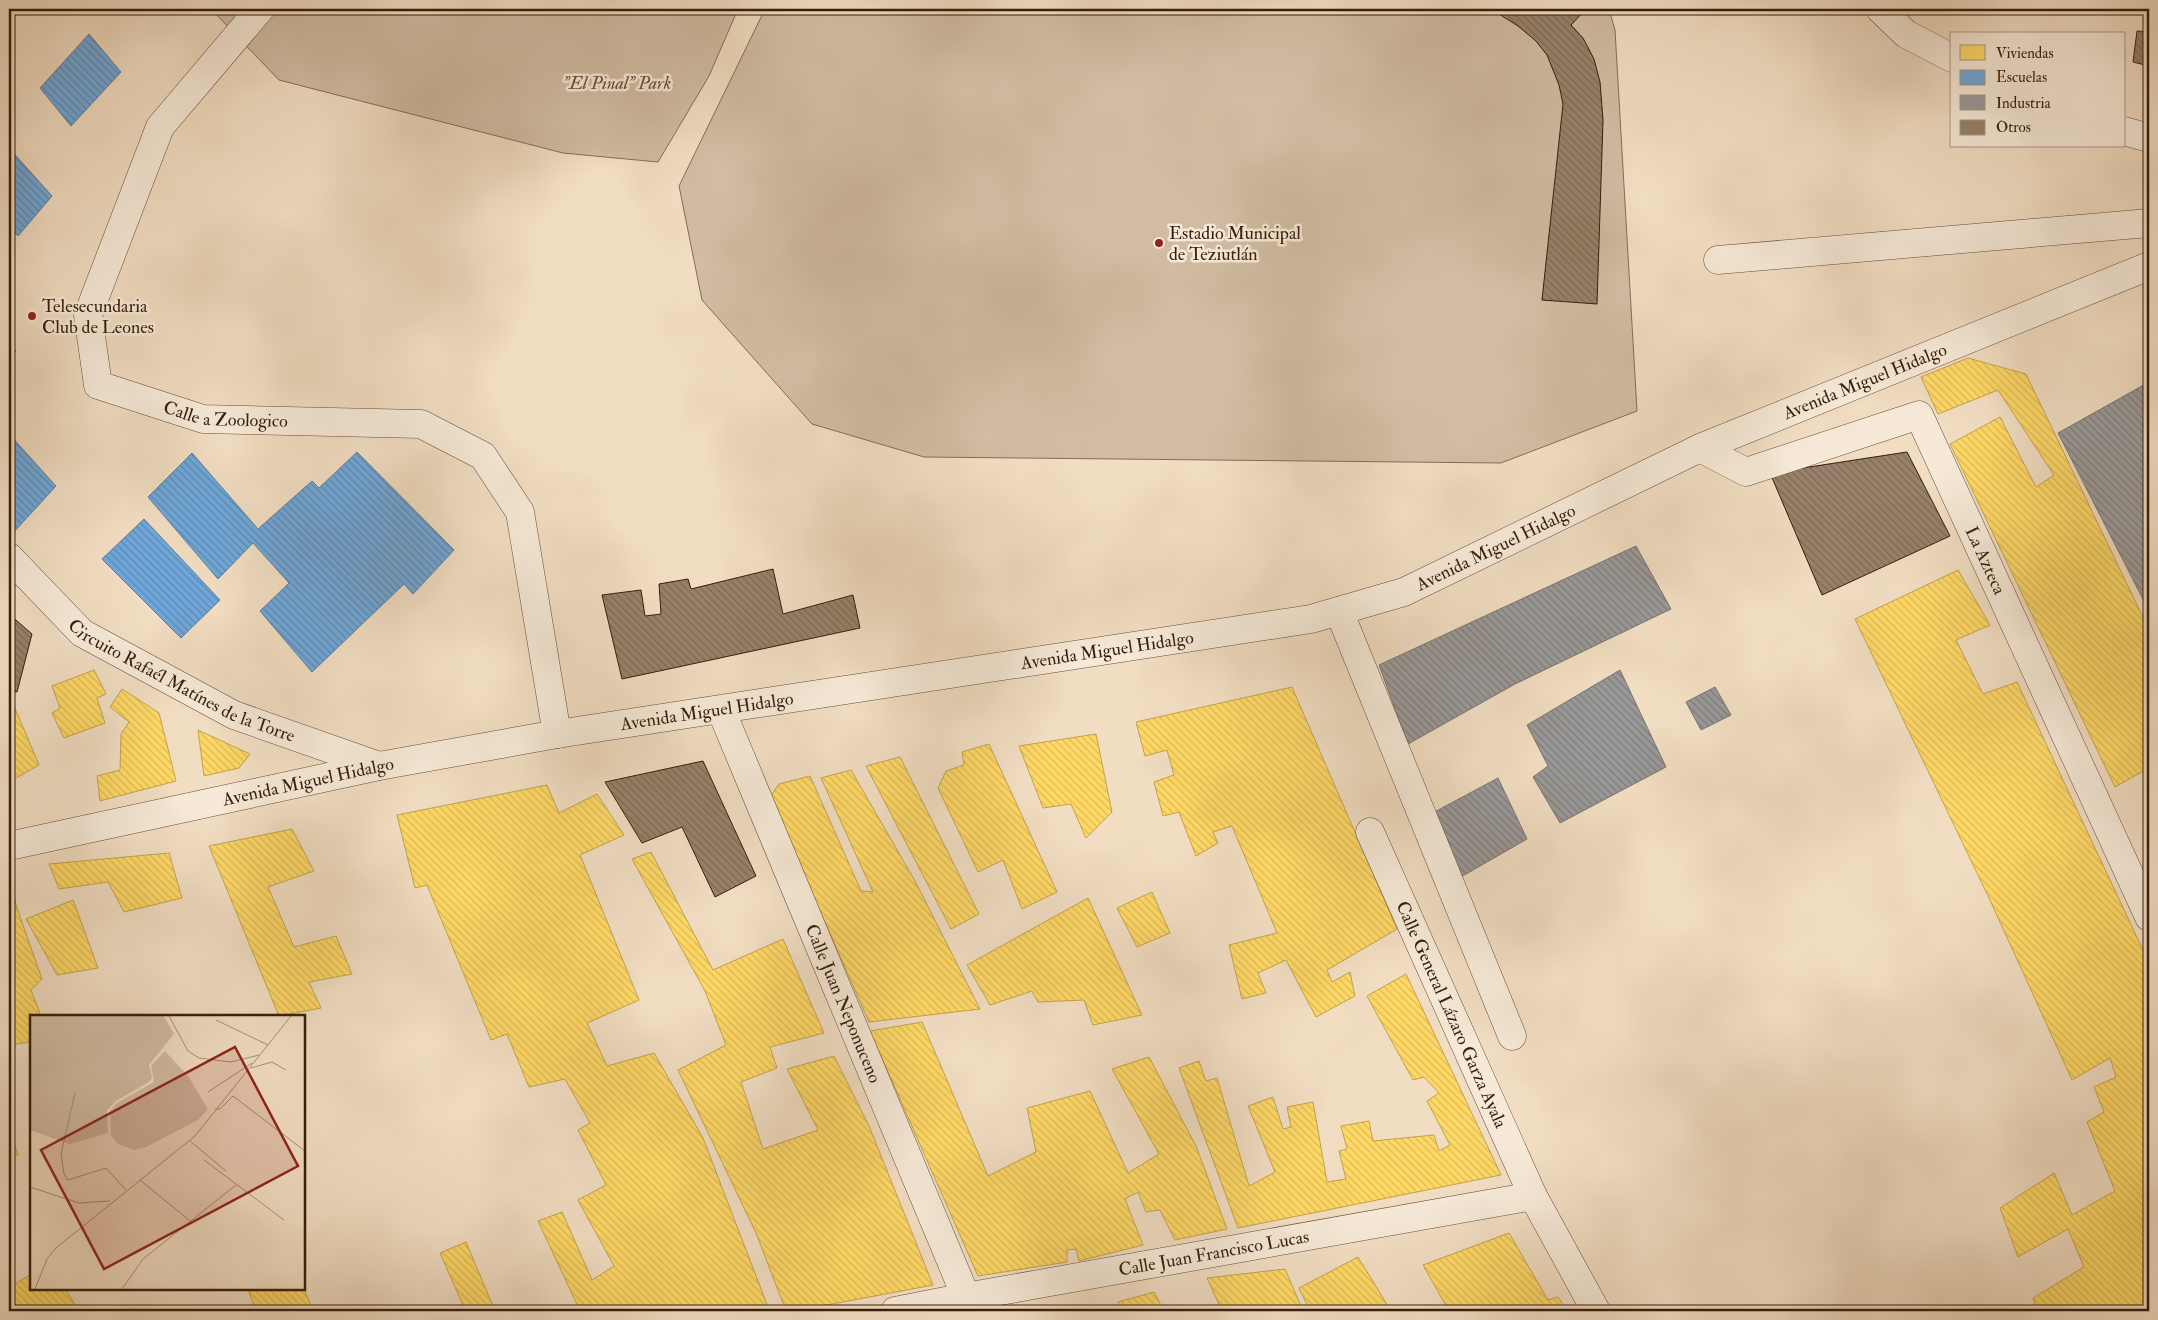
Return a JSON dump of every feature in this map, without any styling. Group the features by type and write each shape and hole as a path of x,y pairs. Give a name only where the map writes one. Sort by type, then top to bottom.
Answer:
{"street":[{"name":"Calle a Zoologico","path":"260,9 160,127 88,316 98,385 203,419 421,424 483,456 520,512 557,734"},
{"path":"1880,9 1906,34 1950,57"},
{"path":"2126,132 2149,138"},
{"path":"1718,260 2149,223"},
{"name":"Avenida Miguel Hidalgo","path":"9,846 379,766 557,734 1311,619 1404,592 1700,448 2149,266"},
{"name":"La Azteca","path":"1700,448 1746,472 1919,415 2149,917"},
{"name":"Circuito Rafaél Matínes de la Torre","path":"9,557 82,633 234,715 379,766"},
{"path":"1339,611 1512,1036"},
{"name":"Calle Juan Neponuceno","path":"721,710 966,1297"},
{"name":"Calle General Lázaro Garza Ayala","path":"1370,832 1533,1196 1596,1311"},
{"name":"Calle Juan Francisco Lucas","path":"895,1311 1533,1196"}],"green space":[{"name":"\"El Pinal\" Park","path":"211,9 738,9 709,76 658,162 563,153 279,80"},
{"name":"Estadio Municipal de Teziutlán","path":"765,9 1609,9 1615,30 1637,411 1501,463 924,457 812,424 702,300 679,186"}],"building: Viviendas":[{"path":"1968,358 2026,374 2149,630 2149,768 2115,787 1950,444 2000,417 2036,487 2054,475 1998,390 1938,414 1921,377"},
{"path":"1958,570 1990,625 1956,640 1983,694 2017,682 2149,963 2149,1311 2037,1311 2033,1298 2084,1267 2068,1229 2018,1257 2000,1208 2054,1173 2072,1215 2115,1191 2087,1122 2104,1112 2094,1087 2116,1077 2110,1058 2072,1080 1989,898 1855,619"},
{"path":"94,670 106,694 97,698 105,723 64,738 52,713 60,708 52,686"},
{"path":"1292,687 1397,929 1327,970 1332,982 1350,972 1355,996 1316,1017 1286,960 1258,973 1266,993 1242,999 1229,945 1277,933 1232,826 1213,832 1218,843 1196,856 1179,812 1163,816 1154,782 1174,775 1167,750 1145,756 1136,722"},
{"path":"122,689 159,713 176,781 100,801 97,776 120,770 121,734 129,722 110,707"},
{"path":"14,706 39,765 9,782 9,708"},
{"path":"198,730 250,754 239,768 204,776"},
{"path":"1096,734 1112,812 1086,838 1071,804 1043,808 1019,746"},
{"path":"989,744 1057,892 1022,909 1003,860 978,872 938,788 946,771 964,765 962,752"},
{"path":"900,757 979,914 951,929 866,766"},
{"path":"851,770 915,881 980,1009 869,1022 770,797 779,784 810,776 861,891 873,892 821,778"},
{"path":"547,785 559,813 597,794 624,835 580,855 639,1000 587,1023 607,1066 654,1053 703,1138 768,1307 752,1311 580,1311 538,1221 562,1212 592,1280 614,1266 578,1200 606,1185 578,1130 590,1123 565,1079 529,1087 507,1034 491,1040 427,885 415,888 397,815"},
{"path":"292,829 314,871 268,887 294,947 336,936 352,974 309,982 321,1008 279,1015 209,846"},
{"path":"651,852 713,970 783,939 824,1033 770,1047 777,1068 741,1082 763,1149 818,1130 787,1069 834,1056 869,1126 933,1285 795,1311 786,1311 756,1233 678,1070 726,1045 705,991 632,859"},
{"path":"169,853 182,898 124,912 108,882 59,889 49,864"},
{"path":"9,877 17,908 42,979 31,990 41,1015 30,1015 30,1042 9,1045"},
{"path":"1152,892 1170,933 1137,947 1117,908"},
{"path":"1088,898 1142,1015 1093,1025 1084,1000 1038,1002 1032,991 990,1005 967,965"},
{"path":"73,900 98,968 57,975 26,919"},
{"path":"1406,974 1501,1175 1238,1228 1179,1068 1199,1061 1206,1081 1217,1078 1249,1186 1275,1172 1248,1106 1273,1097 1283,1129 1291,1127 1287,1107 1313,1102 1327,1182 1346,1179 1339,1151 1347,1149 1341,1126 1369,1121 1373,1141 1434,1135 1439,1151 1450,1145 1427,1101 1439,1093 1424,1077 1413,1080 1367,996"},
{"path":"922,1022 988,1176 1036,1152 1027,1108 1090,1091 1128,1173 1159,1154 1112,1069 1149,1057 1196,1146 1227,1229 1175,1240 1160,1210 1146,1212 1138,1192 1125,1199 1143,1245 1079,1261 1076,1249 1067,1250 1067,1262 978,1276 870,1031"},
{"path":"9,1129 18,1155 9,1156"},
{"path":"1509,1233 1548,1300 1558,1297 1567,1311 1497,1311 1495,1307 1484,1311 1449,1311 1423,1265"},
{"path":"466,1242 495,1311 448,1311 463,1305 440,1253"},
{"path":"1358,1257 1391,1311 1310,1311 1299,1288"},
{"path":"1285,1269 1303,1311 1222,1311 1207,1278"},
{"path":"30,1275 30,1290 66,1290 79,1311 9,1311 9,1288"},
{"path":"248,1290 304,1290 313,1311 256,1311"},
{"path":"1154,1292 1164,1311 1122,1311 1118,1302"}],"building: Escuelas":[{"path":"89,34 121,72 71,126 40,88"},
{"path":"9,148 52,196 18,236 9,226"},
{"path":"9,344 16,351 9,358"},
{"path":"9,434 56,486 13,533 9,527"},
{"path":"357,452 454,550 413,594 404,584 312,672 260,611 289,583 253,543 218,579 148,497 192,453 258,529 312,481 319,488"},
{"path":"144,519 220,600 181,638 102,559"}],"building: Industria":[{"path":"2149,382 2149,611 2058,433"},
{"path":"1636,546 1671,609 1515,684 1408,744 1379,665"},
{"path":"1620,670 1666,767 1560,823 1533,777 1548,766 1527,725"},
{"path":"1715,687 1731,715 1701,730 1686,702"},
{"path":"1498,778 1527,839 1454,881 1427,816"}],"building: Otros":[{"path":"1491,9 1586,9 1571,25 1583,38 1594,59 1600,82 1603,120 1597,304 1542,300 1563,104 1559,85 1547,55 1536,41 1518,26"},
{"path":"2137,31 2149,32 2149,66 2133,62"},
{"path":"1907,452 1950,536 1822,595 1770,473"},
{"path":"773,569 783,614 853,595 860,628 622,679 602,595 641,590 645,616 661,614 659,584 688,579 691,589"},
{"path":"9,614 32,634 17,692 9,690"},
{"path":"703,761 756,876 715,897 682,827 642,843 605,782"}],"place":[{"name":"Estadio Municipal de Teziutlán","path":"1159,243"},
{"name":"Telesecundaria Club de Leones","path":"32,316"}]}
